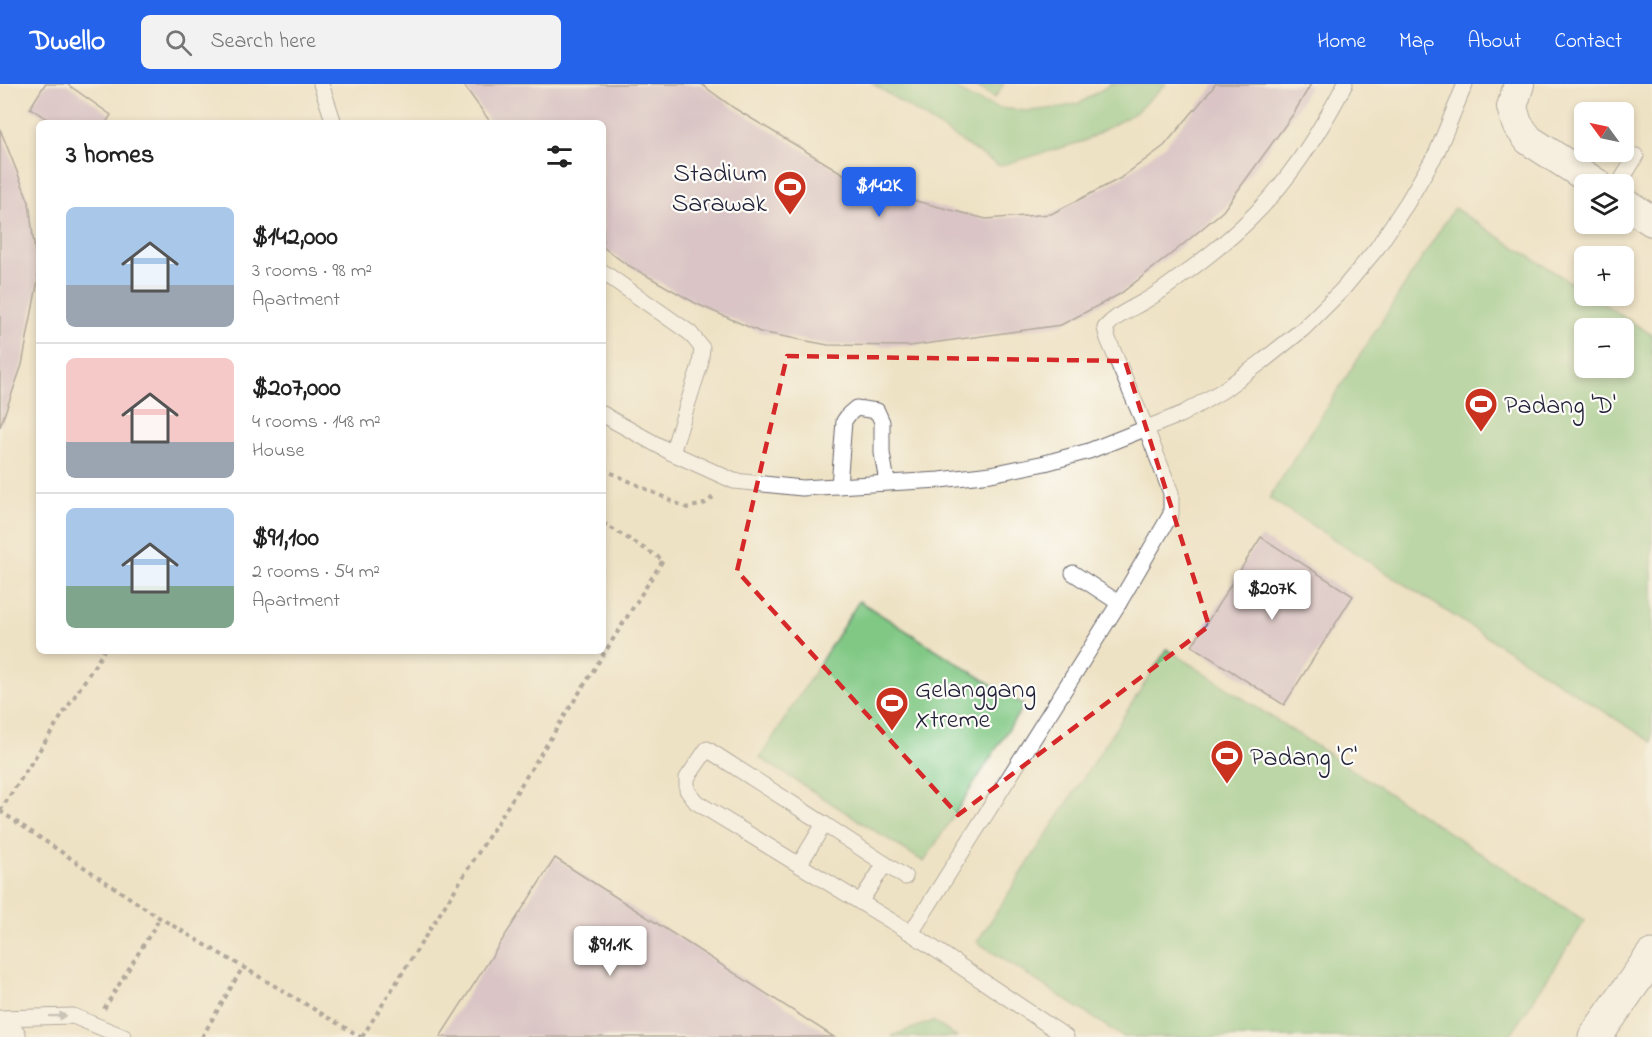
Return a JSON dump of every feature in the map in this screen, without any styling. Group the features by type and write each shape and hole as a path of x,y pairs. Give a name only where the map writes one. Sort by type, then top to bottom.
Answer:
{"street":[{"path":"1519,84 1512,107 1517,124 1529,140 1582,174"},
{"path":"1634,209 1652,221"},
{"path":"1595,1037 1652,956"},
{"path":"0,1029 11,1037"}],"lane":[{"path":"321,84 333,120"},
{"path":"911,933 1119,603 1171,514 1172,493 1105,328 1113,319 1162,291 1222,244 1254,215 1305,150 1345,84"},
{"path":"606,416 672,453 734,481 802,488 940,480 991,474 1044,464 1089,451 1182,414 1222,390 1303,329 1342,290 1377,248 1407,203 1437,152 1465,84"},
{"path":"1625,174 1636,156"},
{"path":"606,274 690,333 702,348 700,365 672,453"},
{"path":"839,486 844,422 856,408 877,411 882,422 882,453 887,482"},
{"path":"1073,573 1119,603"},
{"path":"904,877 707,749 687,778 687,790 696,802 911,933 1066,1037"},
{"path":"799,865 824,824"},
{"path":"860,902 885,864"},
{"path":"0,1018 73,1016 124,1037"}],"path":[{"path":"606,470 687,508 704,504 734,481"},
{"path":"606,525 663,560 606,650"},
{"path":"102,654 0,811 160,918 362,1037 604,654"},
{"path":"94,1025 160,918"},
{"path":"202,1037 243,967"}],"highlighted area":[{"path":"787,356 1125,361 1209,626 958,815 737,571"}],"green space":[{"path":"873,84 949,84 969,97 999,108 1028,111 1080,103 1111,84 1166,84 1135,113 1084,141 999,166"},
{"path":"973,84 1004,84 995,98"},
{"name":"Padang 'D'","path":"1454,208 1574,285 1574,306 1607,306 1625,318 1574,318 1574,378 1634,378 1634,323 1652,335 1652,742 1269,498"},
{"name":"Gelanggang Xtreme","path":"859,601 1024,705 924,862 760,758"},
{"name":"Padang 'C'","path":"1167,649 1585,921 1509,1037 1123,1037 977,942"},
{"path":"933,1021 957,1037 892,1037 893,1035"}],"building":[{"path":"45,84 67,84 111,115 108,120 48,120 30,108"},
{"name":"Stadium Sarawak","path":"463,84 701,84 734,108 847,176 908,199 986,219 1051,214 1119,179 1164,146 1215,84 1311,84 1294,113 1223,211 1120,294 1061,325 910,346 828,345 760,332 697,304 626,264 606,249 606,120 489,120"},
{"path":"0,129 29,202 36,263 36,291 22,365 0,427"},
{"path":"1261,537 1353,596 1284,705 1192,646"},
{"path":"555,858 834,1037 440,1037"}],"place":[{"name":"Stadium Sarawak","path":"790,216"},
{"name":"Padang 'D'","path":"1481,433"},
{"name":"Gelanggang Xtreme","path":"892,732"},
{"name":"Padang 'C'","path":"1227,785"}]}
